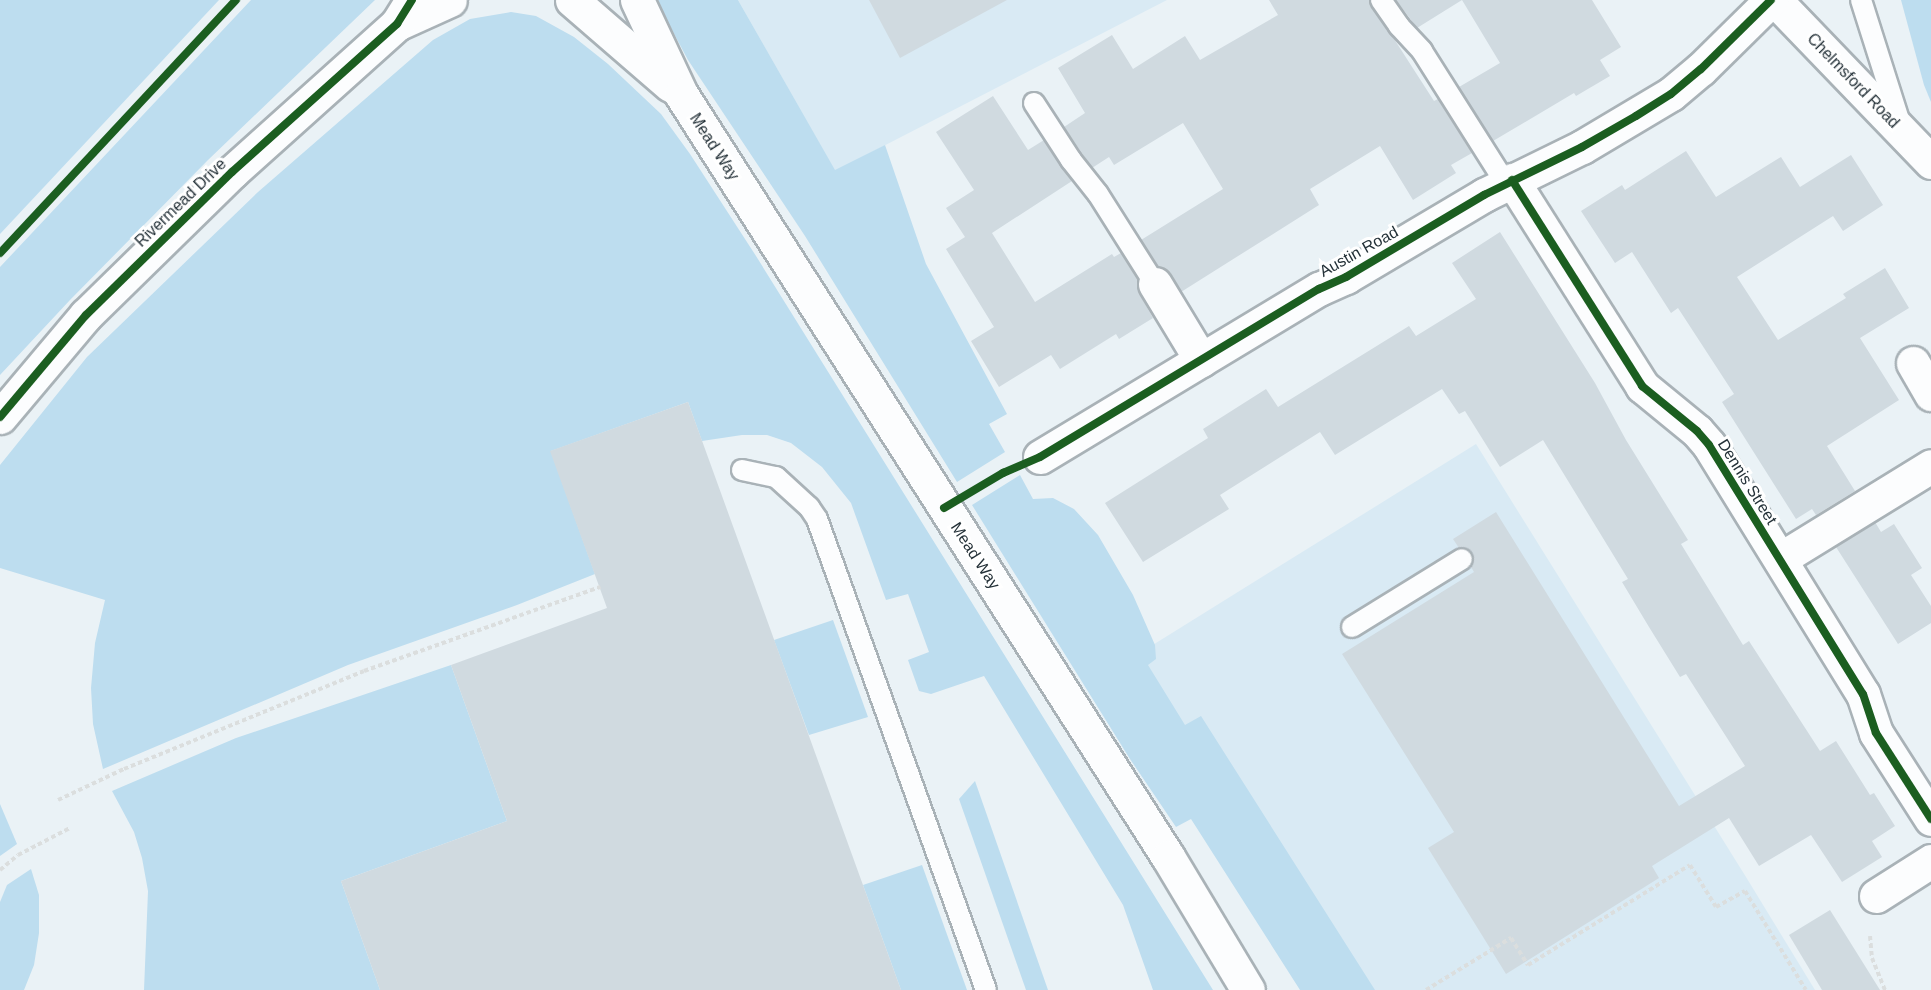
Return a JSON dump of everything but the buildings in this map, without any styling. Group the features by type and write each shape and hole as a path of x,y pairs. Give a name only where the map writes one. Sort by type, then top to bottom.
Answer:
{"street":[{"name":"Rivermead Drive","path":"0,417 86,315 232,172 405,12 450,0"},
{"name":"Mead Way","path":"572,0 681,94"},
{"name":"Mead Way","path":"637,0 681,94 1168,856 1248,990"},
{"name":"Austin Road","path":"1040,457 1319,289 1346,277 1509,182 1582,147 1671,94 1701,69 1773,0"},
{"name":"Chelmsford Road","path":"1773,0 1931,162"},
{"name":"Dennis Street","path":"1509,182 1637,380 1652,396 1697,431 1709,445 1863,694 1876,733 1931,819"},
{"path":"1155,284 1201,360"},
{"path":"1912,363 1931,394"},
{"path":"1780,559 1931,466"},
{"path":"1876,896 1931,861"}],"lane":[{"path":"1381,0 1399,26 1422,51 1509,182"},
{"path":"1861,0 1903,132"},
{"path":"1034,103 1071,160 1098,194 1155,284"},
{"path":"742,470 776,477 809,507 817,519 986,990"},
{"path":"1352,627 1462,559"}],"path":[{"path":"58,800 124,769 364,671 600,587"},
{"path":"0,870 18,855 70,828"},
{"path":"1426,990 1511,938 1528,965 1690,865 1716,908 1745,891 1806,990"},
{"path":"1876,896 1869,900 1879,917 1869,942 1885,990"}],"shaded area":[{"path":"0,0 219,0 0,234"},
{"path":"251,0 375,0 208,160 70,300 0,375 0,267"},
{"path":"656,0 738,0 835,170 885,145 926,264 1007,414 989,424 1005,452 957,482 805,236 688,60"},
{"path":"738,0 1167,0 835,171"},
{"path":"1901,0 1931,0 1931,102 1924,85"},
{"path":"511,12 536,16 574,37 608,64 661,114 690,154 756,256 1213,990 1153,990 1123,905 984,676 931,694 919,691 908,660 929,652 908,594 886,600 851,503 822,467 791,443 767,435 742,435 702,441 688,402 551,451 595,574 517,605 348,665 103,769 93,724 91,688 95,643 105,600 0,568 0,465 87,357 258,192 433,40 470,19"},
{"path":"1476,444 1815,990 1306,990 1111,671"},
{"path":"1020,475 1033,499 1053,498 1074,509 1098,535 1133,595 1155,645 1156,659 1148,665 1185,725 1201,716 1375,990 1300,990 1191,819 1176,827 1130,759 972,505"},
{"path":"833,620 868,717 809,735 774,640"},
{"path":"451,665 507,821 341,881 380,990 144,990 148,891 134,832 112,791 236,738"},
{"path":"975,781 1048,990 1026,990 959,799"},
{"path":"0,804 17,844 0,856"},
{"path":"922,865 967,990 901,990 863,885"},
{"path":"31,869 39,895 39,933 34,965 24,990 0,990 0,902 7,885"}],"cycle path":[{"path":"0,253 236,0"},
{"path":"0,417 86,315 232,172 397,24 412,0"},
{"path":"944,508 1003,473 1040,457 1319,289 1346,277 1484,195 1582,147 1636,116 1671,94 1701,69 1771,0"},
{"path":"1512,180 1642,386 1697,431 1709,445 1863,694 1876,733 1931,819"}]}
